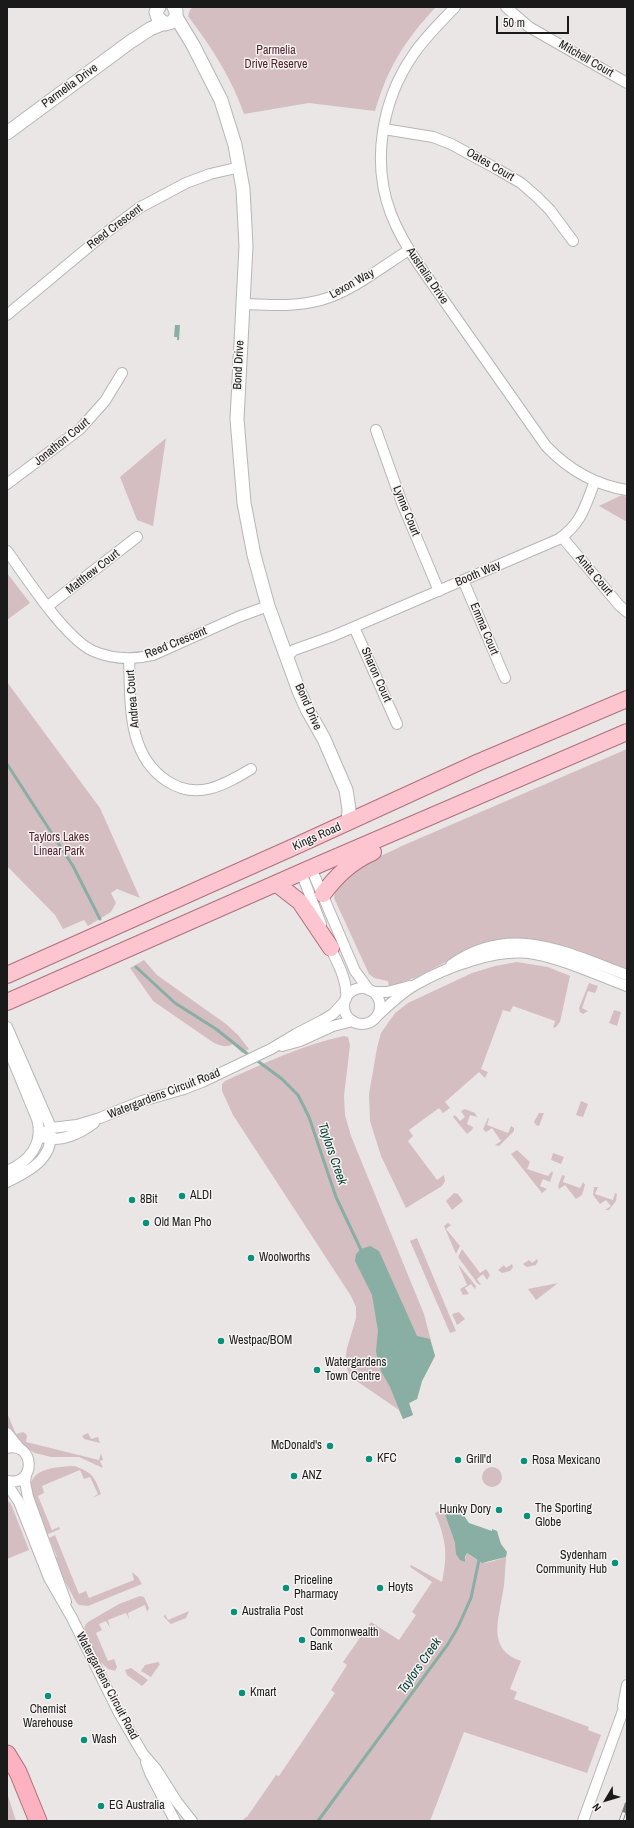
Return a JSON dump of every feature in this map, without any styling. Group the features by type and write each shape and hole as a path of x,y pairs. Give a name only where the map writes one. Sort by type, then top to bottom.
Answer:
{"highway":[{"path":"7,1754 18,1772 38,1821"},
{"path":"7,1776 26,1821"}],"main road":[{"name":"Kings Road","path":"7,975 348,823 368,812 479,762 627,699"},
{"path":"7,1002 306,870 627,732"},
{"path":"323,894 335,878 345,869 412,825"},
{"path":"298,845 306,870"},
{"path":"276,884 293,896 306,910 331,948"}],"street":[{"name":"Australia Drive","path":"455,7 423,42 408,62 390,99 384,129 381,162 387,201 396,225 409,250 539,437 565,464 584,477 627,490"},
{"name":"Mitchell Court","path":"506,7 529,27 627,83"},
{"name":"Parmelia Drive","path":"8,131 169,14"},
{"name":"Bond Drive","path":"169,14 176,32 198,57 221,100 240,167 246,225 237,419 240,472 244,503 254,555 268,606 307,709 324,739 346,790"},
{"name":"Oates Court","path":"384,129 433,137 451,144 521,183 550,210 573,241"},
{"name":"Reed Crescent","path":"7,315 103,235 139,208 186,182 210,174 240,167"},
{"name":"Lexon Way","path":"242,304 288,305 322,300 345,290 409,250"},
{"name":"Jonathon Court","path":"7,484 84,425 105,401 122,373"},
{"name":"Lynne Court","path":"376,430 402,503 439,591"},
{"name":"Booth Way","path":"288,657 297,656 333,636 562,537 573,528 582,516 595,481"},
{"name":"Matthew Court","path":"48,606 137,537"},
{"name":"Anita Court","path":"562,537 619,605 627,612"},
{"name":"Reed Crescent","path":"7,551 70,633 92,650 130,659 153,655 238,617 268,606"},
{"name":"Emma Court","path":"463,580 505,678"},
{"name":"Sharon Court","path":"354,627 397,724"},
{"name":"Andrea Court","path":"130,659 132,716 136,736 145,761 156,772 171,784 197,791 210,790 226,784 251,769"},
{"path":"346,790 354,801 368,812"},
{"path":"346,790 349,809 348,823"},
{"path":"306,870 323,894 355,971 379,1000 380,1005 377,1016"},
{"path":"306,870 331,948 344,978 346,989 346,1012 353,1021 365,1024 371,1022 395,999 415,985 442,972 487,957 524,953 546,957 627,986"},
{"path":"442,972 461,958 480,949 495,945 520,943 542,945 627,975"},
{"path":"346,1000 353,991 364,988 371,991 387,992 415,985"},
{"name":"Watergardens Circuit Road","path":"51,1128 77,1125 100,1118 142,1101 193,1086 271,1049 333,1014 346,1000"},
{"name":"Watergardens Circuit Road","path":"271,1049 300,1041 333,1026 353,1021"},
{"path":"7,1027 51,1128 47,1152 37,1166 7,1182"},
{"path":"7,1046 37,1119 39,1137 35,1150 27,1160 7,1171"},
{"name":"Watergardens Circuit Road","path":"39,1137 50,1140 81,1132 100,1118"},
{"path":"39,1137 51,1128"},
{"path":"7,1433 20,1449 26,1453 29,1462 25,1482 28,1497 72,1618"},
{"path":"7,1448 20,1449"},
{"path":"26,1475 18,1481 7,1482 19,1502 49,1578 72,1618"},
{"name":"Watergardens Circuit Road","path":"72,1618 111,1699 143,1754 150,1773 175,1821"},
{"path":"583,1821 625,1704 627,1685"},
{"name":"Watergardens Circuit Road","path":"143,1754 156,1769 180,1806 192,1821"}],"green space":[{"name":"Parmelia Drive Reserve","path":"193,7 436,7 415,31 399,55 380,95 375,111 309,103 244,114 227,75 188,16"},
{"path":"166,438 153,526 137,520 120,477"},
{"path":"622,495 627,497 627,522 599,506"},
{"path":"7,573 30,603 7,620"},
{"name":"Taylors Lakes Linear Park","path":"7,682 100,808 140,898 117,889 111,893 116,903 111,912 88,926 84,920 63,929 55,915 7,866"},
{"path":"627,749 627,972 592,959 467,951 417,977 389,987 388,981 374,978 369,974 334,898 335,891 348,876 366,863 404,845"},
{"path":"144,960 157,975 226,1024 238,1035 249,1049 242,1053 233,1044 224,1046 214,1043 153,1001 130,968"},
{"path":"517,962 548,967 570,976 560,1022 553,1028 555,1021 513,1006 510,1012 503,1010 481,1069 488,1072 485,1078 479,1072 445,1102 450,1108 443,1113 439,1108 409,1130 413,1136 408,1141 437,1180 444,1175 445,1181 442,1186 406,1208 381,1156 370,1121 369,1094 381,1033 395,1013 408,1003 472,973 495,966"},
{"path":"589,983 598,986 595,993 588,991 582,1008 588,1011 583,1014 580,1012 579,1008"},
{"path":"614,1010 621,1012 617,1026 609,1023"},
{"path":"344,1036 348,1037 350,1045 344,1096 345,1115 351,1136 424,1314 435,1356 422,1381 417,1399 409,1403 413,1415 403,1419 399,1410 358,1382 349,1374 345,1362 347,1348 356,1318 356,1307 351,1296 233,1115 222,1091 222,1084 225,1081 298,1049"},
{"path":"581,1101 588,1104 583,1117 576,1115"},
{"path":"465,1109 475,1113 477,1117 470,1115 467,1124 473,1127 467,1134 453,1117 455,1115 460,1121 465,1117 461,1111"},
{"path":"539,1113 544,1113 539,1126 534,1122"},
{"path":"488,1118 487,1125 508,1133 511,1126 514,1128 514,1131 499,1146 495,1145 501,1141 492,1128 486,1132 483,1129"},
{"path":"517,1150 530,1162 527,1169 548,1176 552,1171 553,1173 550,1182 543,1179 540,1186 547,1189 542,1193 511,1154"},
{"path":"553,1153 564,1157 561,1164 551,1160"},
{"path":"562,1175 565,1176 563,1182 580,1188 583,1182 585,1185 582,1195 576,1199 565,1185 559,1189 558,1186"},
{"path":"594,1187 598,1187 595,1194 613,1200 615,1193 617,1194 616,1201 609,1210 605,1210 611,1206 606,1200 600,1204 593,1195"},
{"path":"454,1193 458,1194 463,1201 452,1210 446,1201"},
{"path":"448,1223 451,1225 446,1229 460,1246 456,1254 444,1226"},
{"path":"417,1238 456,1331 450,1333 410,1241"},
{"path":"462,1249 480,1273 486,1269 490,1275 487,1280 483,1274 477,1279 481,1285 478,1284 458,1257"},
{"path":"537,1259 538,1261 536,1265 527,1267 523,1264 529,1260 532,1263"},
{"path":"458,1264 476,1286 475,1289 471,1284 465,1288 469,1294 463,1295 460,1289 467,1285"},
{"path":"512,1264 513,1267 510,1271 502,1273 498,1270 504,1265 506,1268"},
{"path":"558,1283 536,1300 528,1289"},
{"path":"459,1312 465,1319 457,1325 452,1314"},
{"path":"7,1413 16,1434 23,1432 27,1435 26,1442 99,1460 101,1453 103,1460 100,1461 103,1468 79,1457 51,1457 35,1453 26,1448 7,1431"},
{"path":"88,1433 91,1439 98,1437 100,1443 84,1439 82,1436"},
{"path":"74,1466 89,1473 95,1479 101,1494 92,1498 98,1494 90,1477 84,1479 80,1470 42,1486 44,1493 38,1496 52,1530 59,1527 60,1529 46,1535 31,1495 31,1486 34,1478 41,1472 54,1468"},
{"path":"492,1467 499,1470 502,1477 499,1484 492,1487 485,1484 482,1477 485,1470"},
{"path":"7,1500 11,1504 29,1550 7,1559"},
{"path":"443,1509 455,1543 465,1559 467,1553 482,1562 490,1562 506,1557 504,1587 498,1625 499,1643 511,1656 521,1661 510,1689 517,1692 514,1699 589,1727 588,1730 601,1735 587,1773 464,1732 430,1821 242,1821 247,1817 276,1775 279,1776 335,1693 331,1690 347,1665 343,1662 371,1622 399,1640 416,1615 412,1612 432,1582 410,1567 411,1565 442,1582 445,1563 445,1547 442,1531 435,1513"},
{"path":"55,1535 79,1594 86,1591 89,1598 134,1580 132,1572 138,1577 142,1584 88,1606 79,1605 53,1559 57,1557 49,1538"},
{"path":"140,1596 144,1597 149,1608 147,1612 145,1605 128,1613 129,1619 126,1613 108,1620 110,1628 106,1621 99,1624 102,1630 96,1633 108,1661 114,1659 117,1667 115,1671 108,1669 97,1659 84,1631 85,1625 119,1604"},
{"path":"189,1611 186,1618 171,1624 164,1617 165,1614 168,1620"},
{"path":"158,1662 160,1664 151,1677 141,1671 145,1665"},
{"path":"131,1668 148,1680 142,1686 127,1675 125,1670"},
{"path":"7,1793 16,1821 7,1821"}],"shaded area":[{"path":"175,325 180,325 179,340 177,340 177,337 174,337"},
{"path":"370,1246 379,1251 417,1336 430,1339 435,1356 422,1381 417,1399 409,1403 413,1415 403,1419 378,1362 376,1351 378,1331 372,1295 355,1261 356,1254 361,1249"},
{"path":"456,1504 469,1523 492,1531 492,1529 497,1531 501,1544 507,1552 506,1557 482,1563 467,1553 465,1562 460,1560 456,1554 455,1543 443,1509"}],"waterway":[{"name":"Taylors Creek","path":"7,764 73,866 100,919"},
{"name":"Taylors Creek","path":"136,967 175,1003 216,1029 250,1056"},
{"name":"Taylors Creek","path":"255,1059 282,1079 298,1095 309,1117 336,1197 362,1252"},
{"name":"Taylors Creek","path":"318,1821 448,1644 458,1627 471,1598 479,1560"}],"railway":[{"path":"621,1821 627,1804"}],"place":[{"name":"ALDI","path":"182,1196"},
{"name":"8Bit","path":"132,1200"},
{"name":"Old Man Pho","path":"146,1223"},
{"name":"Woolworths","path":"251,1258"},
{"name":"Westpac/BOM","path":"221,1341"},
{"name":"Watergardens Town Centre","path":"317,1370"},
{"name":"McDonald's","path":"330,1446"},
{"name":"KFC","path":"369,1459"},
{"name":"Grill'd","path":"458,1460"},
{"name":"Rosa Mexicano","path":"524,1461"},
{"name":"ANZ","path":"294,1476"},
{"name":"Hunky Dory","path":"499,1510"},
{"name":"The Sporting Globe","path":"527,1516"},
{"name":"Sydenham Community Hub","path":"615,1563"},
{"name":"Priceline Pharmacy","path":"286,1588"},
{"name":"Hoyts","path":"380,1588"},
{"name":"Australia Post","path":"234,1612"},
{"name":"Commonwealth Bank","path":"302,1640"},
{"name":"Kmart","path":"242,1693"},
{"name":"Chemist Warehouse","path":"48,1696"},
{"name":"Wash","path":"84,1740"},
{"name":"EG Australia","path":"101,1806"}]}
